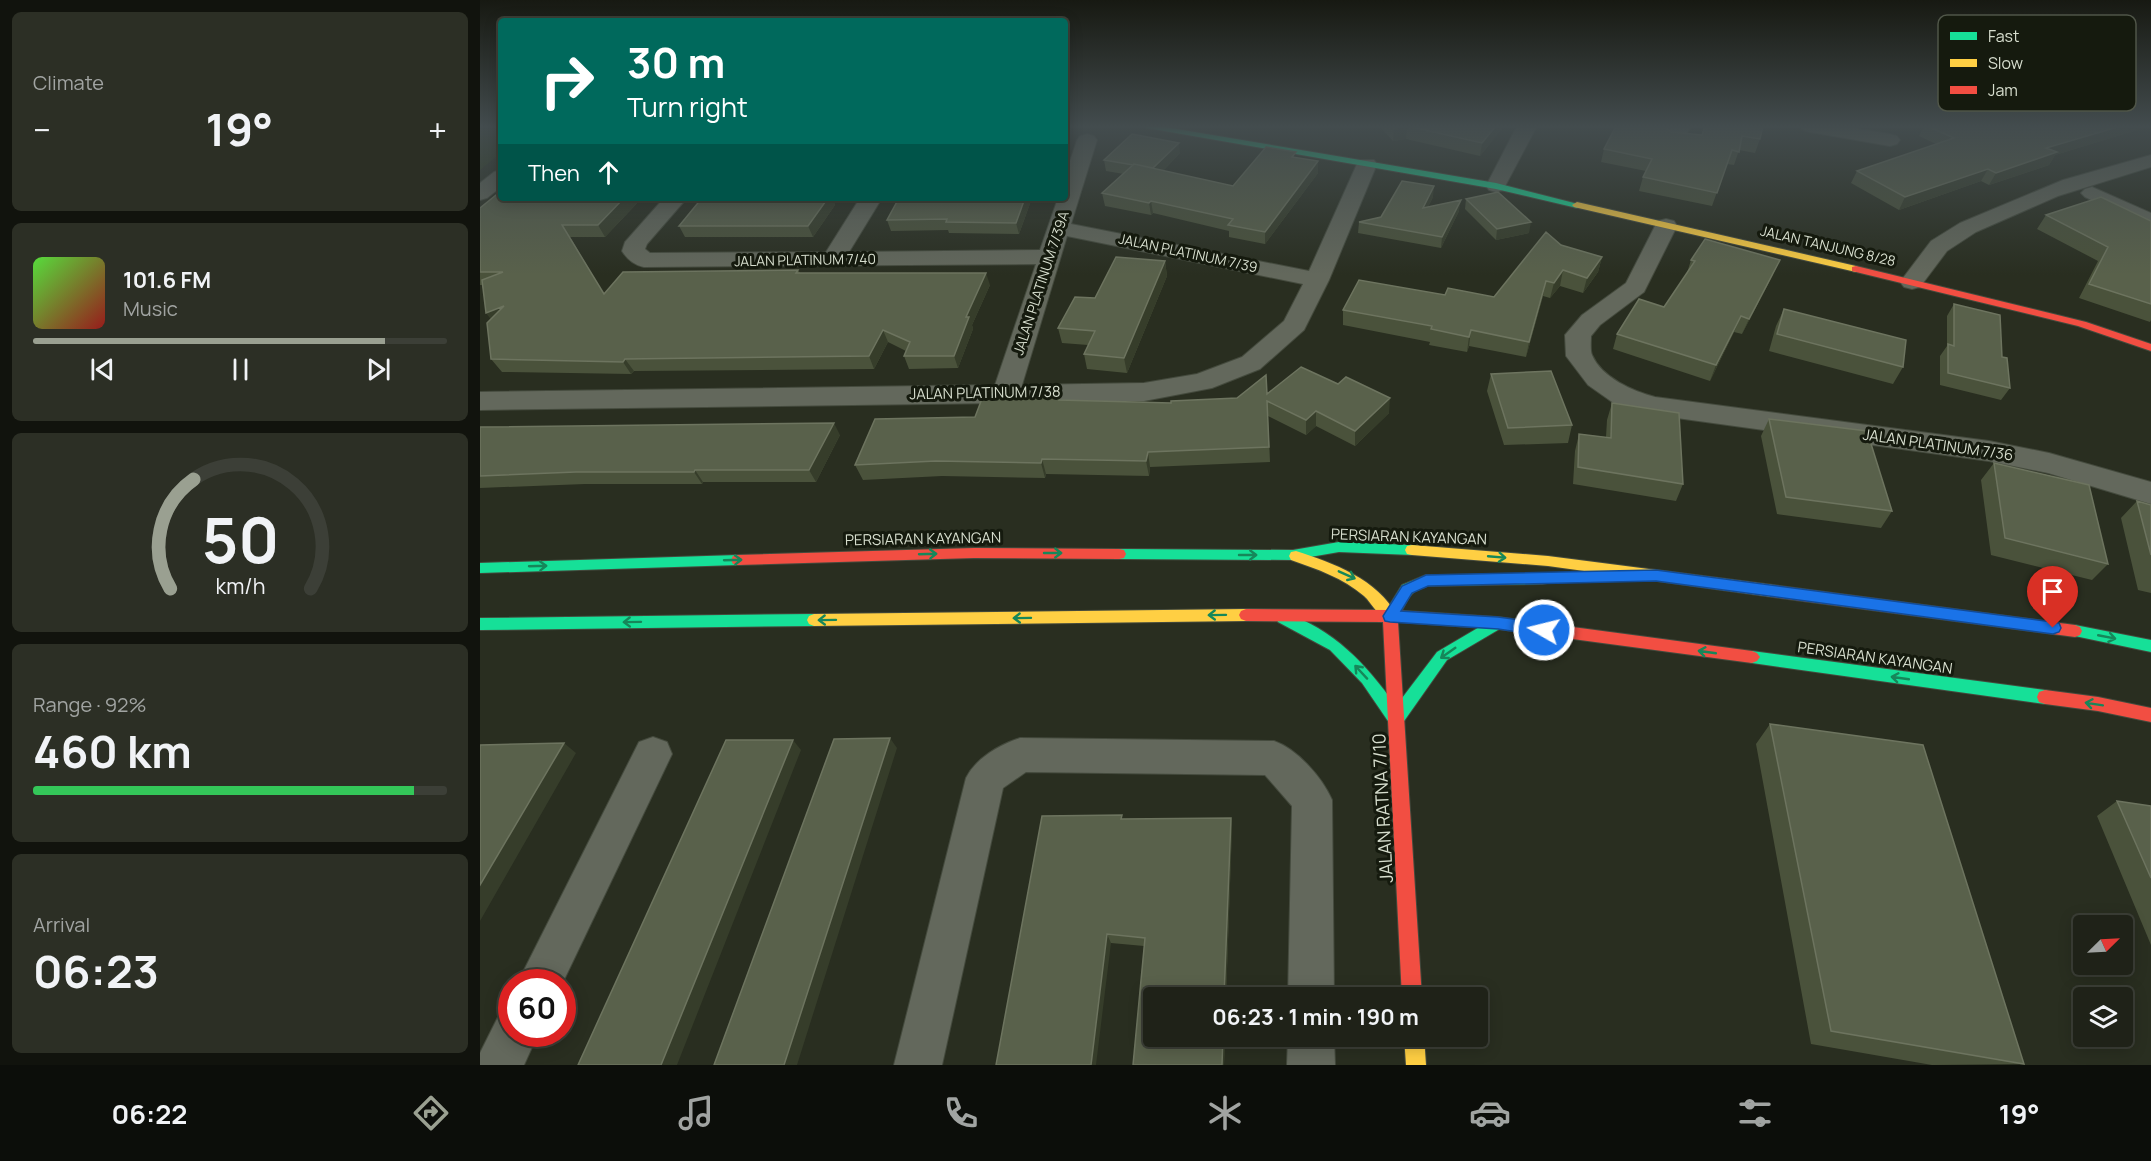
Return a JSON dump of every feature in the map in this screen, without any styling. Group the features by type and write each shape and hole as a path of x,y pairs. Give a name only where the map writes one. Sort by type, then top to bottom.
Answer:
{"main road":[{"name":"JALAN TANJUNG 8/28","path":"1436,176 1496,186 1912,282 2082,324 2151,348"},
{"name":"PERSIARAN KAYANGAN","path":"480,568 974,553 1293,555 1339,547 1445,552 1548,561 2077,631 2151,646"},
{"path":"1293,555 1351,576 1369,588 1390,616 1407,590 1426,581 1656,576"},
{"name":"PERSIARAN KAYANGAN","path":"480,624 1276,615 1390,616 1498,623 2086,703 2151,715"},
{"path":"1276,615 1335,645 1367,678 1395,719 1442,656 1498,623"},
{"name":"JALAN RATNA 7/10","path":"1390,616 1411,987"},
{"path":"1415,1047 1416,1065"}],"street":[{"name":"JALAN PLATINUM 7/39A","path":"1068,200 1076,176"},
{"name":"JALAN PLATINUM 7/38","path":"480,401 1006,392 1144,392 1202,382 1251,363 1295,325 1362,176"},
{"path":"1496,186 1501,176"},
{"path":"1912,282 1927,259 1945,242 2033,197 2098,176"},
{"path":"480,194 498,179"},
{"path":"2073,184 2142,217"},
{"name":"JALAN PLATINUM 7/40","path":"673,201 636,242 633,252 644,260 1049,257"},
{"path":"832,260 869,201"},
{"name":"JALAN PLATINUM 7/39A","path":"1006,392 1068,201"},
{"name":"JALAN PLATINUM 7/36","path":"1666,226 1636,287 1591,320 1578,335 1579,356 1597,379 1625,398 1654,406 1989,451 2049,464 2151,493"},
{"name":"JALAN PLATINUM 7/39","path":"1059,228 1317,280"},
{"path":"546,969 653,754"},
{"path":"918,1065 986,778 1020,755 1274,758 1312,800 1311,987"},
{"path":"499,1065 508,1047"},
{"path":"1311,1047 1311,1065"}],"building":[{"path":"1121,176 1187,176 1233,186 1242,176 1307,176 1265,232 1228,225 1233,219 1102,193"},
{"path":"1644,176 1723,176 1717,193"},
{"path":"1866,176 1968,176 1905,197"},
{"path":"1402,181 1434,186 1423,208 1461,200 1442,237 1359,222 1381,217"},
{"path":"1498,192 1531,222 1497,229 1466,199"},
{"path":"498,193 498,201 621,201 598,225 562,225 604,294 623,272 798,270 796,273 986,273 966,317 969,317 954,356 904,356 910,342 883,330 869,356 625,359 623,362 491,359 487,323 504,306 486,313 482,280 503,272 480,272 480,208"},
{"path":"2101,197 2151,221 2151,304 2089,284 2108,247 2046,215"},
{"path":"700,201 826,201 808,226 679,226"},
{"path":"897,201 1024,201 1016,223 946,222 947,219 887,220"},
{"path":"1546,232 1561,245 1602,257 1587,278 1563,270 1554,283 1546,281 1529,342 1471,330 1469,337 1431,329 1432,326 1343,310 1359,280 1445,295 1448,288 1494,297"},
{"path":"1705,239 1780,260 1749,319 1741,316 1716,365 1617,334 1639,299 1664,307 1695,261 1691,260"},
{"path":"1116,257 1165,261 1124,358 1084,354 1095,331 1058,328 1075,297 1095,298"},
{"path":"1954,304 2000,315 2002,357 2007,358 2010,388 1948,373 1948,344 1954,346"},
{"path":"1784,309 1906,340 1903,367 1777,334"},
{"path":"1301,367 1338,384 1346,377 1390,398 1355,431 1316,411 1306,420 1267,401 1269,447 1148,452 1146,461 1042,459 1041,463 936,461 855,465 875,419 975,417 983,396 1060,397 1059,400 1171,403 1171,401 1237,398 1266,375 1267,394"},
{"path":"1551,371 1572,425 1508,428 1491,374"},
{"path":"1612,403 1679,413 1683,484 1578,467 1579,434 1611,438"},
{"path":"1769,419 1867,431 1892,511 1786,497"},
{"path":"834,423 809,470 576,472 480,476 480,427"},
{"path":"1994,463 2089,485 2108,564 2005,538"},
{"path":"2137,501 2151,505 2151,555"},
{"path":"1770,724 1923,745 2024,1064 1831,1031"},
{"path":"890,738 784,1065 714,1065 834,739"},
{"path":"726,740 793,740 661,1065 578,1065"},
{"path":"564,743 480,885 480,745"},
{"path":"2117,801 2151,806 2151,878"},
{"path":"1122,815 1121,819 1231,818 1224,987 1143,987 1143,1047 1223,1047 1222,1065 1133,1065 1145,938 1107,934 1091,1065 996,1065 1042,816"}],"traffic: fast":[{"path":"1436,176 1496,186 1577,205"},
{"path":"1119,554 1293,555 1339,547 1412,550"},
{"path":"480,568 738,560"},
{"path":"1390,616 1407,589 1426,581 1542,579"},
{"path":"1283,618 1335,646 1367,678 1396,719 1442,656 1498,623"},
{"path":"480,624 814,620"},
{"path":"2075,631 2151,646"},
{"path":"1752,657 2045,697"}],"traffic: slow":[{"path":"1577,205 1856,269"},
{"path":"1412,550 1548,561 1773,591"},
{"path":"1296,556 1337,572 1360,585 1380,603 1390,616"},
{"path":"814,620 1246,615"},
{"path":"1415,1047 1416,1065"}],"traffic: jam":[{"path":"1856,269 2082,324 2151,348"},
{"path":"738,560 974,553 1119,554"},
{"path":"1773,591 2075,631"},
{"path":"1246,615 1390,616 1498,623 1752,657"},
{"path":"1390,616 1411,987"},
{"path":"2045,697 2098,704 2151,715"}],"route":[{"path":"1544,630 1498,623 1390,616 1407,590 1426,581 1656,576 2053,628"}]}
